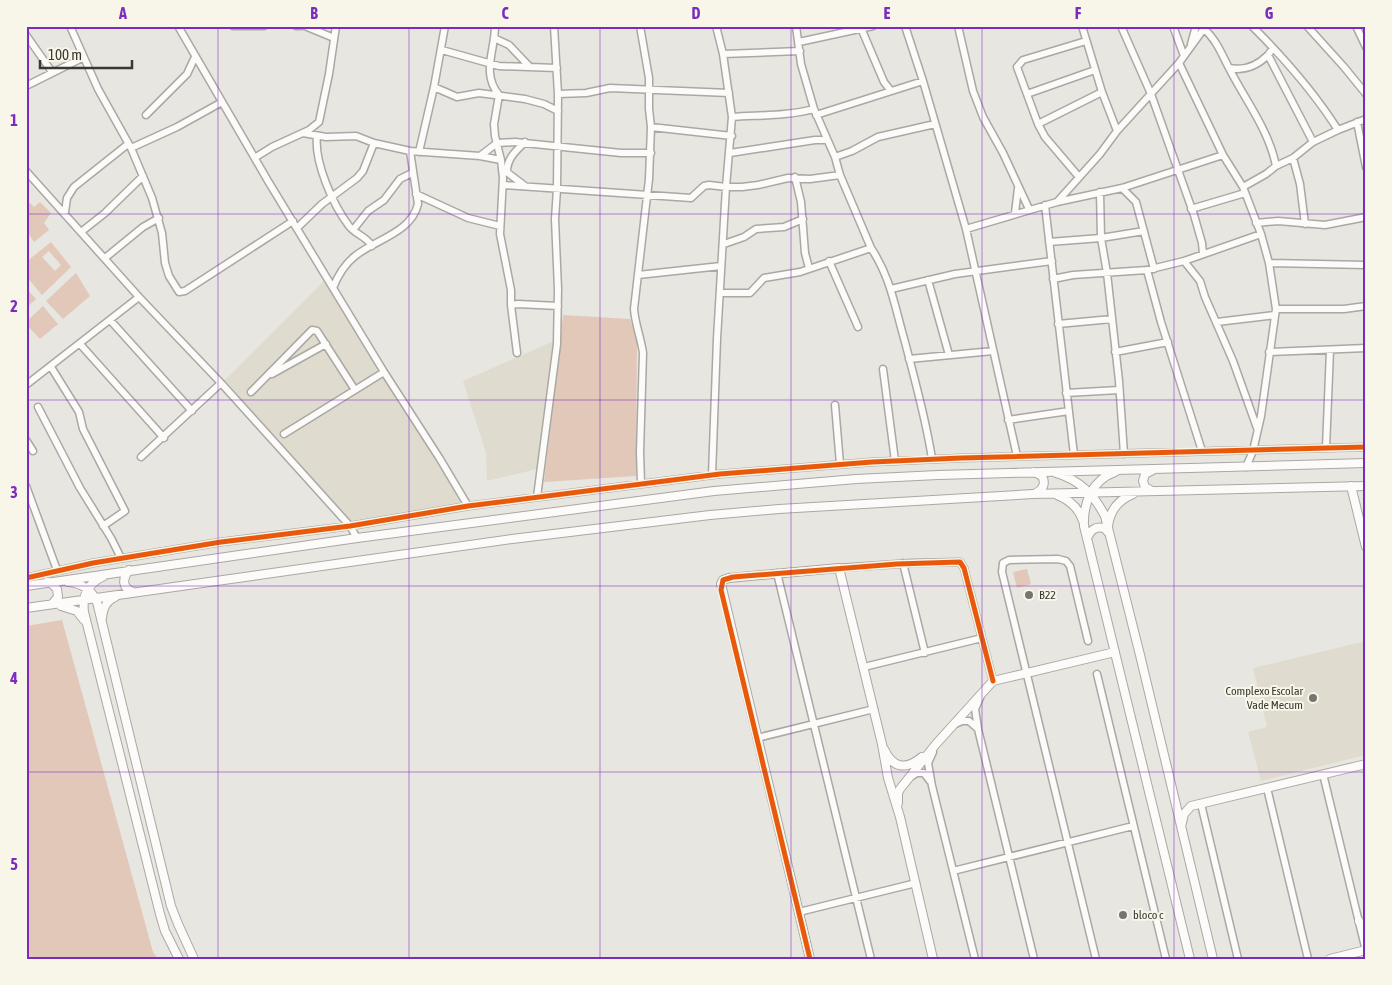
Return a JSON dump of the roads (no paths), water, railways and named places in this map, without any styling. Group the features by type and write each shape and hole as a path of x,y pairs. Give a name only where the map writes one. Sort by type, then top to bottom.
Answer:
{"street":[{"path":"70,26 98,89 130,146 143,176 159,218 165,263 169,276 177,290 181,292 293,221"},
{"path":"233,26 264,26"},
{"path":"296,26 316,28 334,38"},
{"path":"256,158 272,147 304,133 318,122 329,74 336,26"},
{"path":"419,152 442,50 445,26"},
{"path":"495,26 490,78 499,95 494,124 497,143 505,170 525,186"},
{"path":"640,26 650,89 649,109 652,127 635,319 643,352 641,484"},
{"path":"712,475 721,266 724,244 726,187 732,136 729,93 723,54 716,26"},
{"path":"796,26 803,72 815,112 871,248 891,289 924,412 932,459"},
{"path":"799,42 838,30 873,26"},
{"path":"905,26 966,229 1017,456"},
{"path":"958,26 974,96 1029,209"},
{"path":"1082,26 1102,92 1118,131"},
{"path":"1121,26 1150,94 1191,209 1202,243 1202,254"},
{"path":"1173,26 1184,56"},
{"path":"1190,49 1196,26"},
{"path":"1252,26 1274,48 1315,97 1338,130"},
{"path":"1307,26 1366,94"},
{"path":"1356,26 1366,47"},
{"path":"537,497 556,352 558,306 555,219 558,94 555,27"},
{"path":"180,28 195,57 333,288 468,506"},
{"path":"861,28 884,82 891,91"},
{"path":"1057,202 1179,63 1205,28 1216,43 1267,138 1276,166"},
{"path":"26,35 52,72"},
{"path":"494,38 509,45 529,66"},
{"path":"1079,177 1045,137 1038,124 1017,67 1023,60 1086,41"},
{"path":"1229,68 1240,69 1255,66 1268,56 1274,48"},
{"path":"442,50 499,66 557,68"},
{"path":"723,54 800,51"},
{"path":"26,86 84,56"},
{"path":"1268,56 1313,142"},
{"path":"146,115 187,74 195,57"},
{"path":"1179,63 1223,155 1244,190 1261,234 1269,264 1275,312 1260,416 1253,451 1246,466"},
{"path":"1027,94 1095,70"},
{"path":"732,117 815,112 923,82"},
{"path":"434,87 457,97 474,93 499,95 544,104 558,111"},
{"path":"558,94 586,93 610,88 729,93"},
{"path":"1038,124 1102,92"},
{"path":"65,212 67,198 74,186 130,146 176,127 222,102"},
{"path":"1191,209 1244,190 1276,166 1294,158 1313,142 1357,122 1366,120"},
{"path":"1357,122 1366,167"},
{"path":"835,157 852,151 878,137 935,124"},
{"path":"652,127 732,136"},
{"path":"304,133 317,136 356,136 374,143 410,151 480,156 502,160"},
{"path":"317,136 318,153 333,197 353,230 368,239 372,246"},
{"path":"730,153 827,140"},
{"path":"480,156 497,143 525,142 620,153 650,153"},
{"path":"517,353 511,290 500,240 500,226 505,170 514,152 525,142"},
{"path":"297,228 357,178 363,171 374,143"},
{"path":"545,144 557,157"},
{"path":"333,288 337,276 347,264 362,251 398,230 417,210 418,204 410,151"},
{"path":"966,229 1029,209 1122,188 1223,155"},
{"path":"1294,158 1302,192 1304,224"},
{"path":"26,171 350,526 357,538"},
{"path":"353,230 368,212 384,200 400,179 412,173"},
{"path":"503,185 692,198 704,186 758,185 795,177 810,179 840,174"},
{"path":"81,232 105,213 143,176"},
{"path":"795,177 803,219 804,246 809,268"},
{"path":"1015,213 1018,186"},
{"path":"1122,188 1136,202 1144,231 1161,322 1202,452"},
{"path":"1100,192 1101,238 1116,352 1124,454"},
{"path":"416,194 468,218 500,226"},
{"path":"1045,205 1074,455"},
{"path":"1256,223 1278,221 1304,224 1335,224 1366,217"},
{"path":"104,258 143,227 159,218"},
{"path":"724,244 744,237 756,229 784,227 803,219"},
{"path":"1049,242 1101,238 1144,231"},
{"path":"1053,279 1073,275 1150,269 1184,261 1261,234"},
{"path":"720,293 750,293 764,278 793,273 871,248"},
{"path":"829,261 858,327"},
{"path":"1184,261 1200,281 1233,361 1257,430"},
{"path":"891,289 975,272 1052,262"},
{"path":"1269,264 1366,265"},
{"path":"638,275 721,266"},
{"path":"928,280 949,355"},
{"path":"26,385 139,297"},
{"path":"511,305 558,306"},
{"path":"1217,322 1275,312 1344,309 1366,306"},
{"path":"1058,324 1112,319"},
{"path":"110,320 192,411"},
{"path":"251,392 312,330 317,331 355,390"},
{"path":"1116,352 1168,342"},
{"path":"80,344 164,438"},
{"path":"265,378 326,344"},
{"path":"1269,352 1366,348"},
{"path":"1326,448 1330,350"},
{"path":"909,359 993,351"},
{"path":"51,367 79,412 82,429 125,511 103,526"},
{"path":"882,369 895,461"},
{"path":"284,434 384,372"},
{"path":"141,457 164,438 221,383"},
{"path":"1066,393 1119,390"},
{"path":"834,405 840,464"},
{"path":"38,408 80,488 121,558"},
{"path":"1008,420 1069,411"},
{"path":"26,440 33,451"},
{"path":"26,578 121,558 221,542 350,526 468,506 712,475 840,464 932,459 1366,447"},
{"path":"26,586 553,511 723,490 856,479 1366,463"},
{"path":"1084,526 1085,510 1090,493 1102,479 1118,470"},
{"path":"1155,470 1148,472 1143,481 1148,490 1155,492"},
{"path":"1032,472 1055,473 1076,481 1090,493 1105,516 1182,825 1213,959"},
{"path":"1032,472 1039,474 1044,482 1042,489 1033,494"},
{"path":"26,486 57,570"},
{"path":"1351,486 1366,547"},
{"path":"26,608 512,539 710,515 847,504 1033,494 1366,486"},
{"path":"1109,533 1109,521 1113,509 1121,500 1138,492"},
{"path":"1048,494 1060,497 1072,504 1080,514 1084,526 1190,959"},
{"path":"1087,538 1091,531 1097,527 1104,528 1109,533"},
{"path":"1088,642 1068,562 1058,559 1007,560 1003,563 1001,569 1096,959"},
{"path":"810,959 721,584 722,580 839,568 957,562 963,564 993,682"},
{"path":"903,564 925,652"},
{"path":"839,568 874,709 888,778 900,817 935,959"},
{"path":"129,570 125,576 124,583 127,590 133,592"},
{"path":"110,573 97,579 87,589 83,600 84,612 160,914 165,931 179,959"},
{"path":"777,573 871,959"},
{"path":"57,581 78,583 95,598 171,906 194,959"},
{"path":"47,582 57,589 58,598 51,604"},
{"path":"102,627 104,607 111,598 123,594"},
{"path":"51,604 77,611 88,630"},
{"path":"864,667 982,638"},
{"path":"900,817 898,793 906,781 936,744 993,682 1115,652"},
{"path":"1097,674 1166,959"},
{"path":"981,694 975,709 978,729 1034,959"},
{"path":"757,738 874,709"},
{"path":"954,725 962,721 969,721 978,729"},
{"path":"882,744 890,759 909,772 906,781"},
{"path":"888,778 891,767 913,764 936,744"},
{"path":"936,744 928,763 932,786 974,958"},
{"path":"1174,794 1182,802 1191,806 1366,764"},
{"path":"888,778 897,786 917,773 924,774 932,786"},
{"path":"1323,774 1366,950 1330,959"},
{"path":"1266,788 1308,959"},
{"path":"1201,804 1238,959"},
{"path":"1182,825 1184,814 1191,806"},
{"path":"953,871 1133,826"},
{"path":"799,912 916,882"},
{"path":"1359,921 1366,928"}],"place":[{"name":"B22","path":"1029,595"},
{"name":"Complexo Escolar Vade Mecum","path":"1313,698"},
{"name":"bloco c","path":"1123,915"}]}
